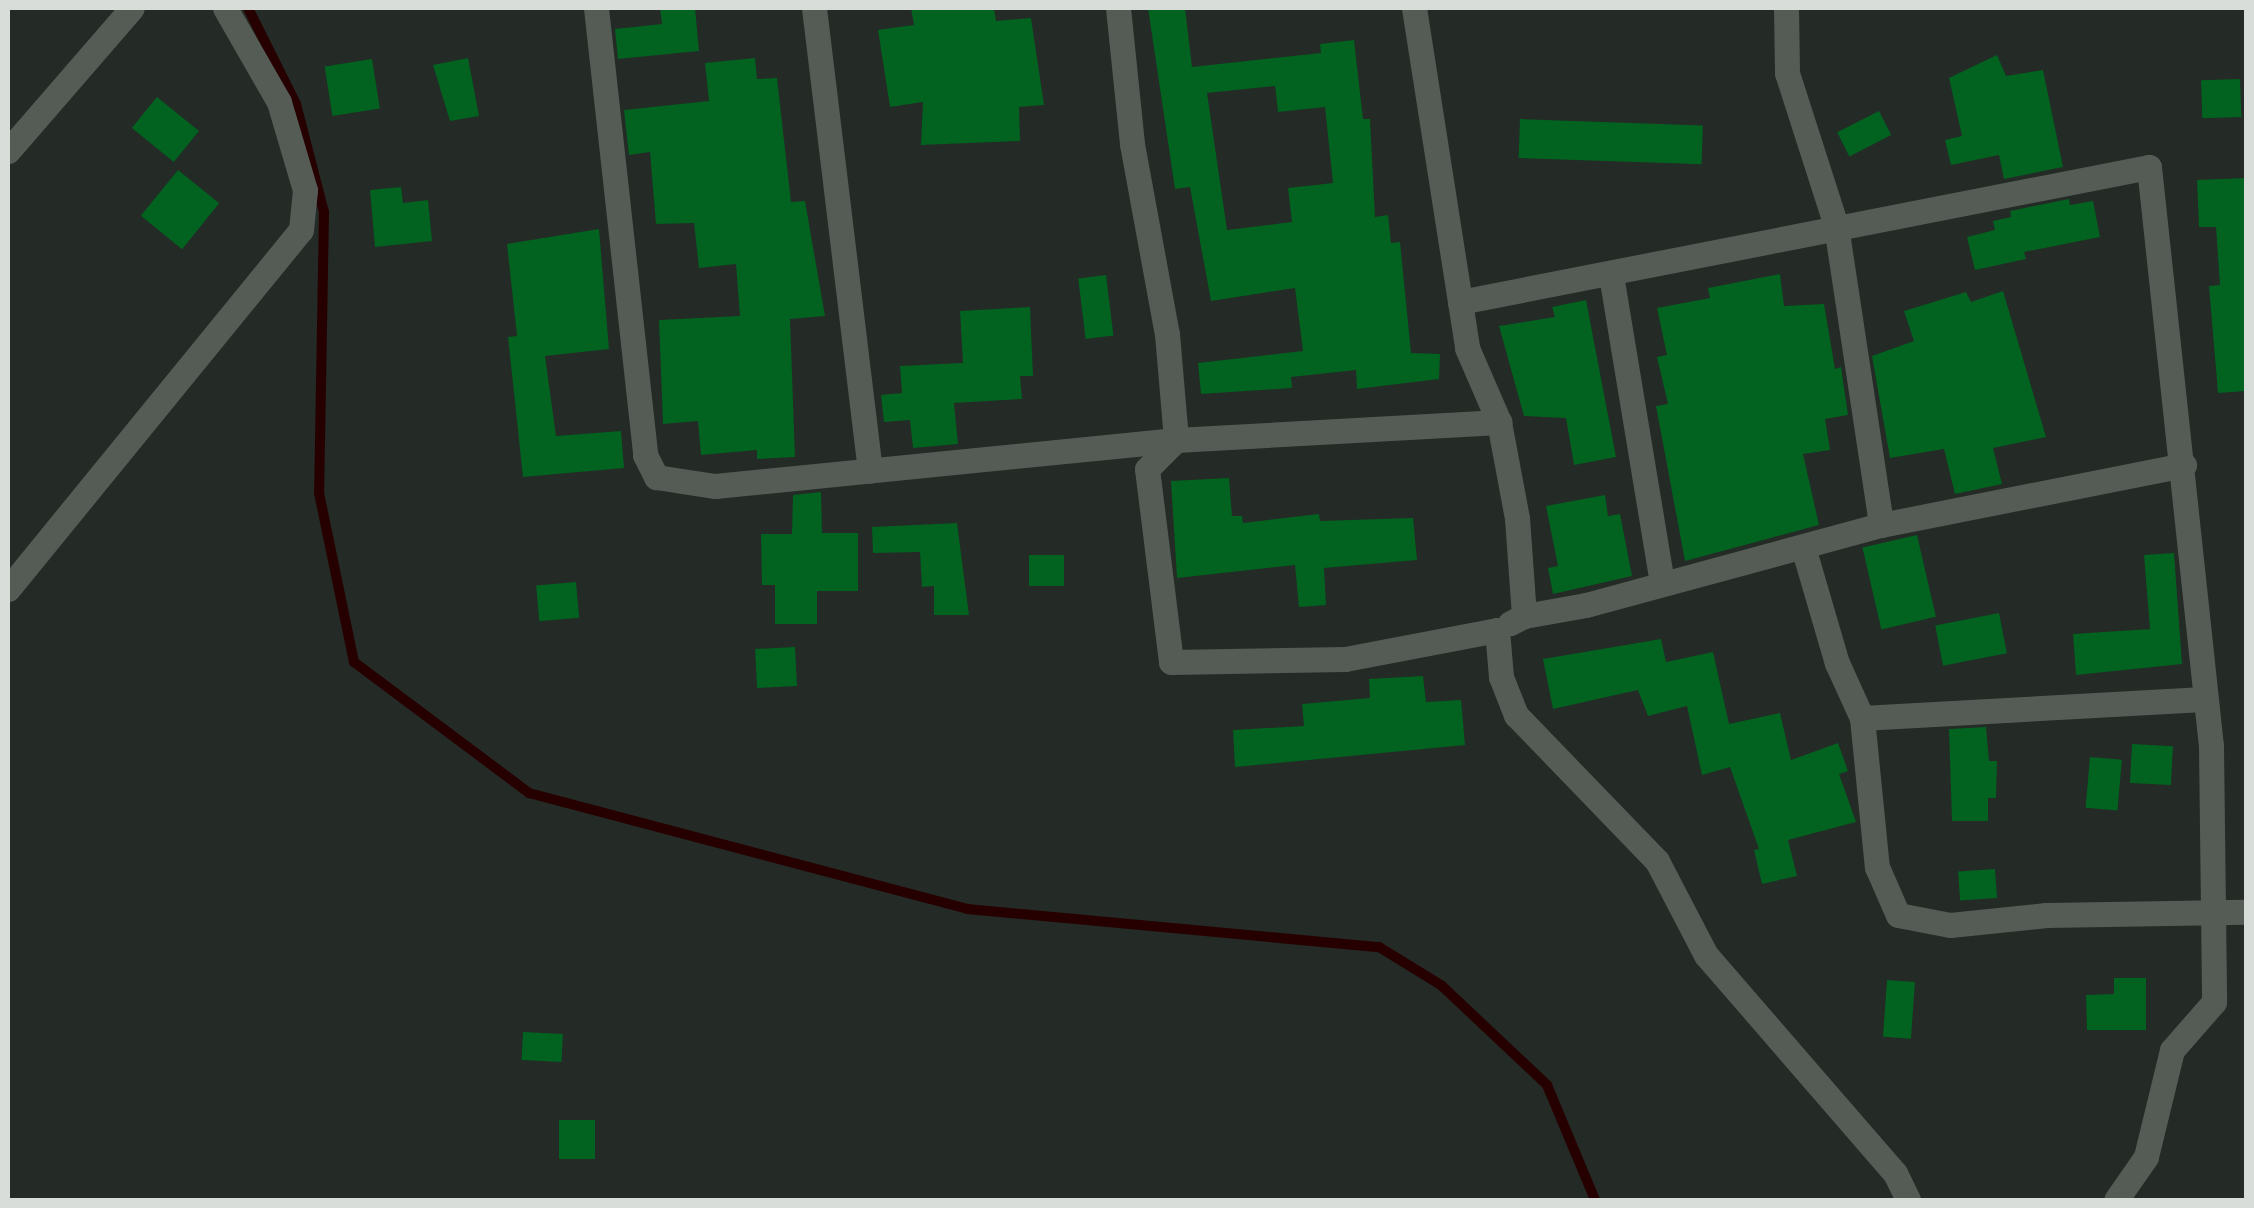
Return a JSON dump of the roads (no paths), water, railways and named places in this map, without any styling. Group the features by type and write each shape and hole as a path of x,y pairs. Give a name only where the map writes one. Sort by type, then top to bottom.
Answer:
{"street":[{"path":"8,152 132,8"},
{"path":"596,8 649,467 670,483 715,486 1176,440 1499,422"},
{"path":"814,8 870,471"},
{"path":"1118,8 1132,144 1167,334 1176,440 1148,469 1171,662 1345,659 1497,630 1524,616 1881,525 2184,465"},
{"path":"1414,8 1467,348 1499,422 1516,518 1524,616"},
{"path":"1786,8 1783,50 1793,101 1836,226 1881,525"},
{"path":"8,589 301,230 304,190 279,102 230,9"},
{"path":"1460,302 2149,166 2184,465 2211,746 2214,1002 2172,1050 2146,1157 2116,1200"},
{"path":"1611,275 1662,583"},
{"path":"1803,547 1838,662 1862,718 1877,866 1898,916 1950,926 2046,915 2246,912"},
{"path":"1497,630 1501,677 1516,715 1649,851 1706,955 1894,1173 1908,1200"},
{"path":"1862,718 2204,700"}],"waterway":[{"path":"248,8 296,104 324,212 319,493 354,662 529,793 967,909 1379,947 1441,985 1547,1085 1595,1200"}]}
